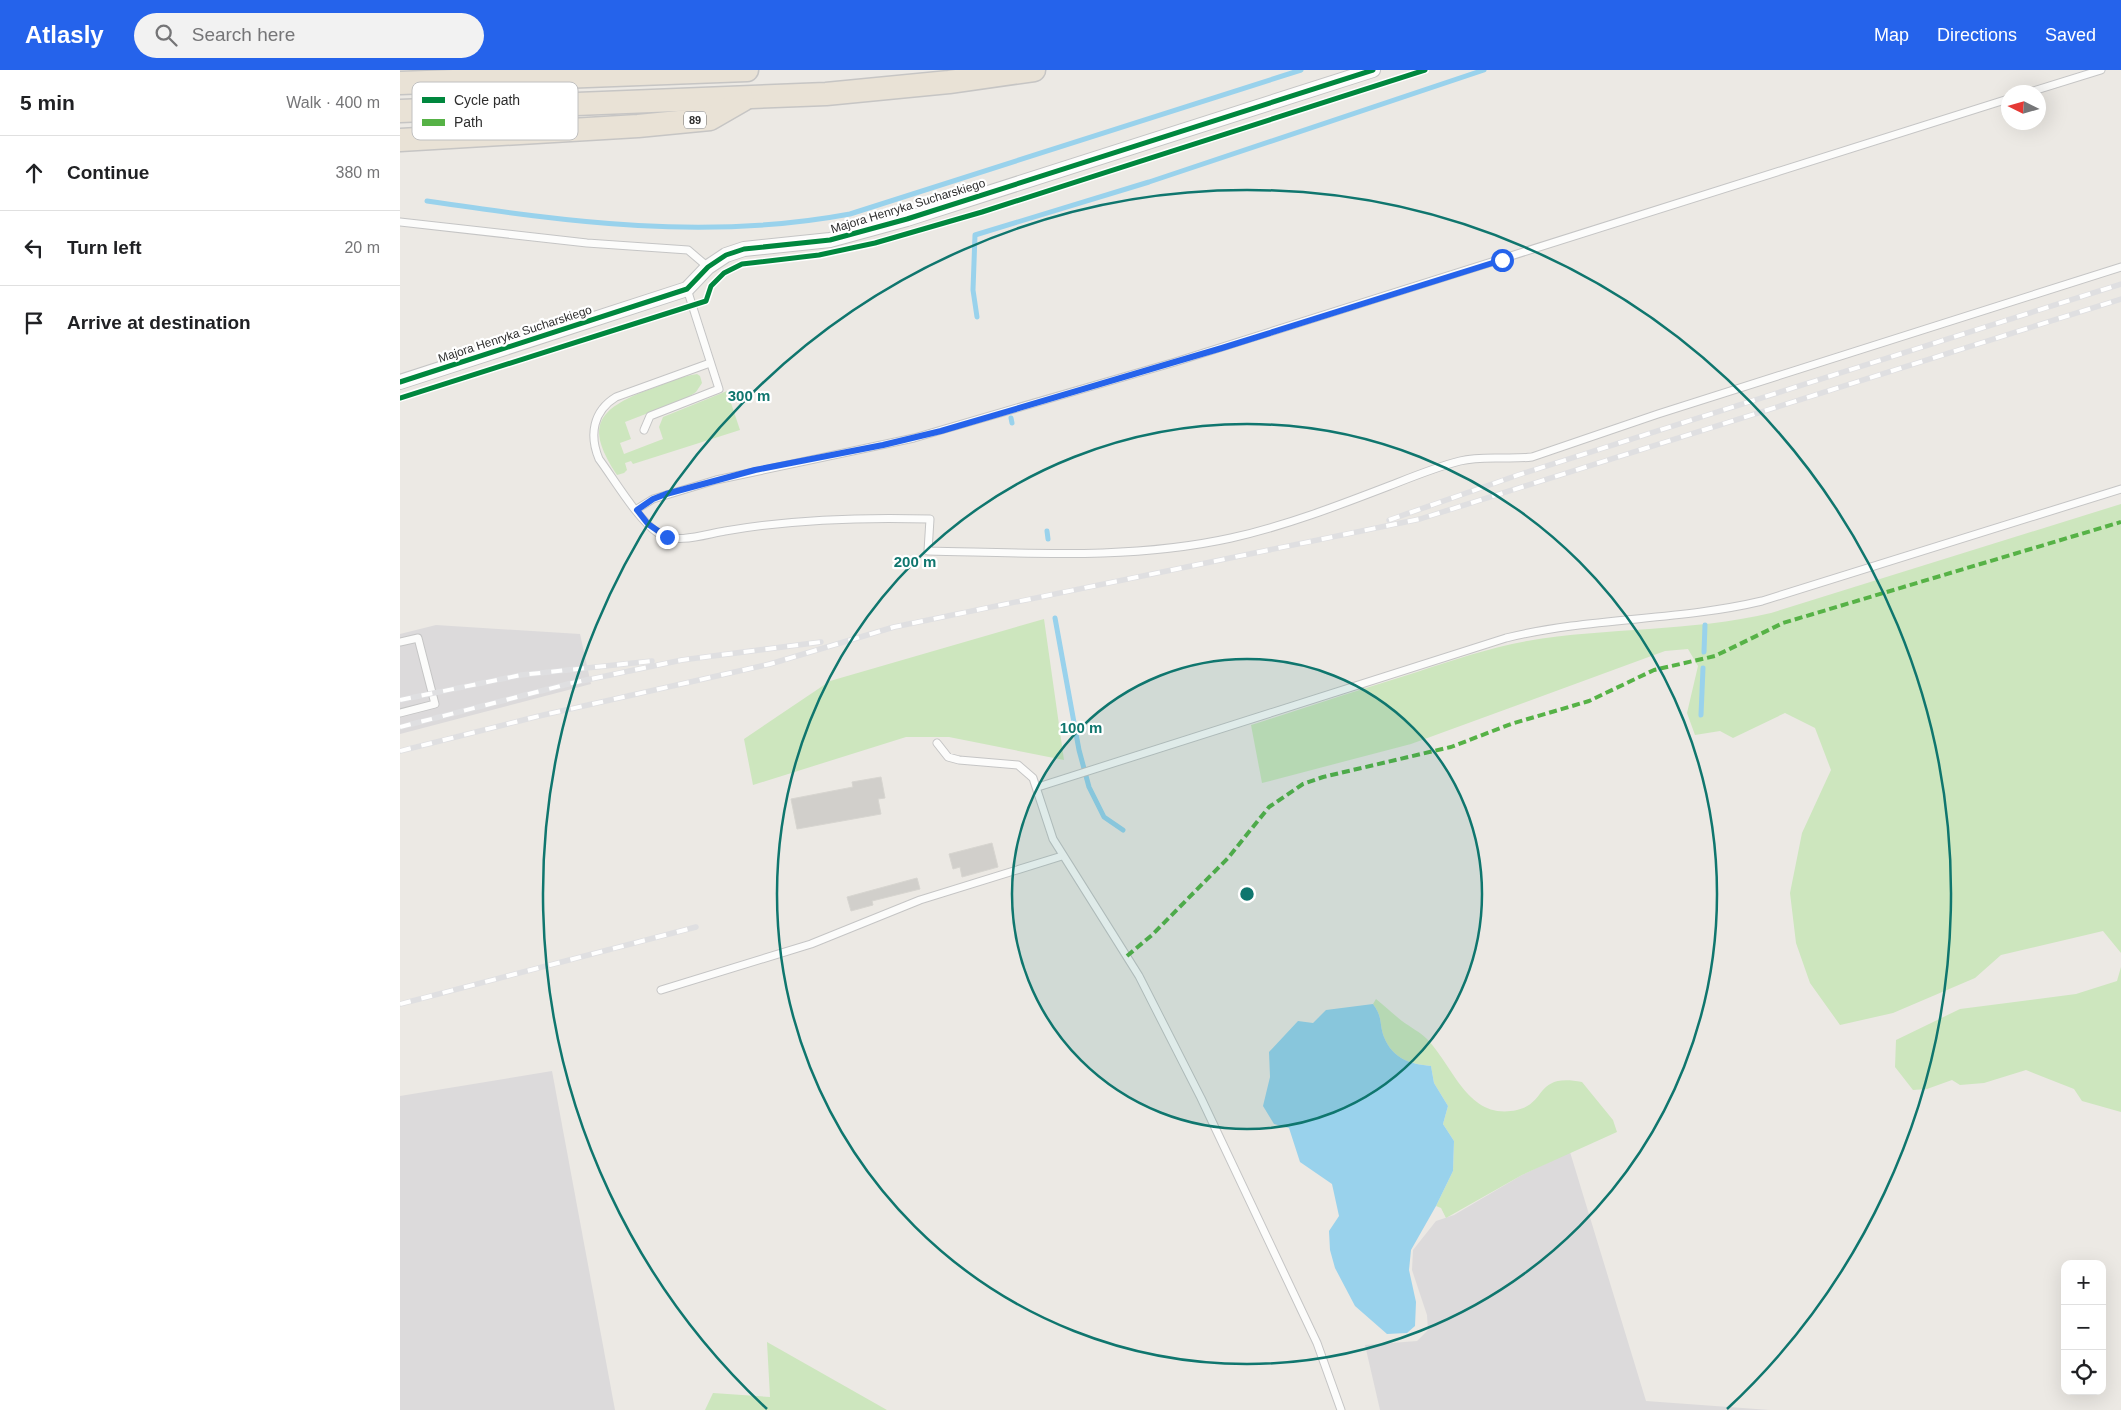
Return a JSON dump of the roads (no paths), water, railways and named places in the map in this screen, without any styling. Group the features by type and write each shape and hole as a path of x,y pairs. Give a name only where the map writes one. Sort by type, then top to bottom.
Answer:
{"highway":[{"path":"427,82 747,70"},
{"name":"89","path":"578,129 710,119 746,98 826,94 949,82 1034,70"},
{"path":"578,104 746,98"}],"street":[{"name":"Majora Henryka Sucharskiego","path":"400,382 687,289 708,267 726,255 744,249 830,240 908,218 1373,70"}],"lane":[{"path":"2046,87 2101,70"},
{"path":"637,510 653,499 716,480 932,434 1185,359 2001,102"},
{"path":"400,222 587,243 688,250 708,267"},
{"path":"710,363 616,397 607,403 600,412 593,434 594,447 599,459 637,510 659,534 677,538 773,523 857,517 930,519 928,551 1075,554 1142,551 1198,544 1260,531 1294,521 1462,460 1514,459 1532,456 1667,411 2121,267"},
{"path":"644,430 650,416 719,389 687,289"},
{"path":"1038,787 1077,773 1506,638 1564,625 1706,612 1762,601 2121,488"},
{"path":"400,642 418,638 435,704 400,713"},
{"path":"937,743 948,756 959,760 1018,764 1030,774 1038,787 1053,839 1139,976 1202,1098 1317,1343 1341,1410"},
{"path":"661,990 811,944 920,900 1062,856"}],"water":[{"path":"1373,1004 1380,1017 1384,1037 1392,1051 1409,1062 1431,1066 1434,1083 1448,1106 1443,1124 1454,1141 1453,1171 1411,1250 1409,1270 1416,1302 1415,1326 1407,1333 1387,1334 1355,1306 1335,1268 1330,1250 1329,1231 1339,1216 1332,1184 1300,1162 1289,1128 1274,1124 1263,1106 1270,1077 1269,1052 1298,1021 1313,1023 1326,1010"}],"waterway":[{"path":"427,201 533,216 638,226 743,226 796,222 850,214 1301,70"},
{"path":"977,317 973,290 975,235 1149,182 1484,70"},
{"path":"1011,418 1012,423"},
{"path":"1047,531 1048,539"},
{"path":"1055,618 1079,750 1089,787 1104,817 1123,830"},
{"path":"1704,652 1705,625"},
{"path":"1701,715 1703,668"}],"railway":[{"path":"1389,520 1518,475 2121,284"},
{"path":"400,751 539,716 770,664 894,627 1420,519 2121,299"},
{"path":"400,727 572,683 682,660 821,642"},
{"path":"400,700 521,675 652,661"},
{"path":"400,1004 696,927"}]}
